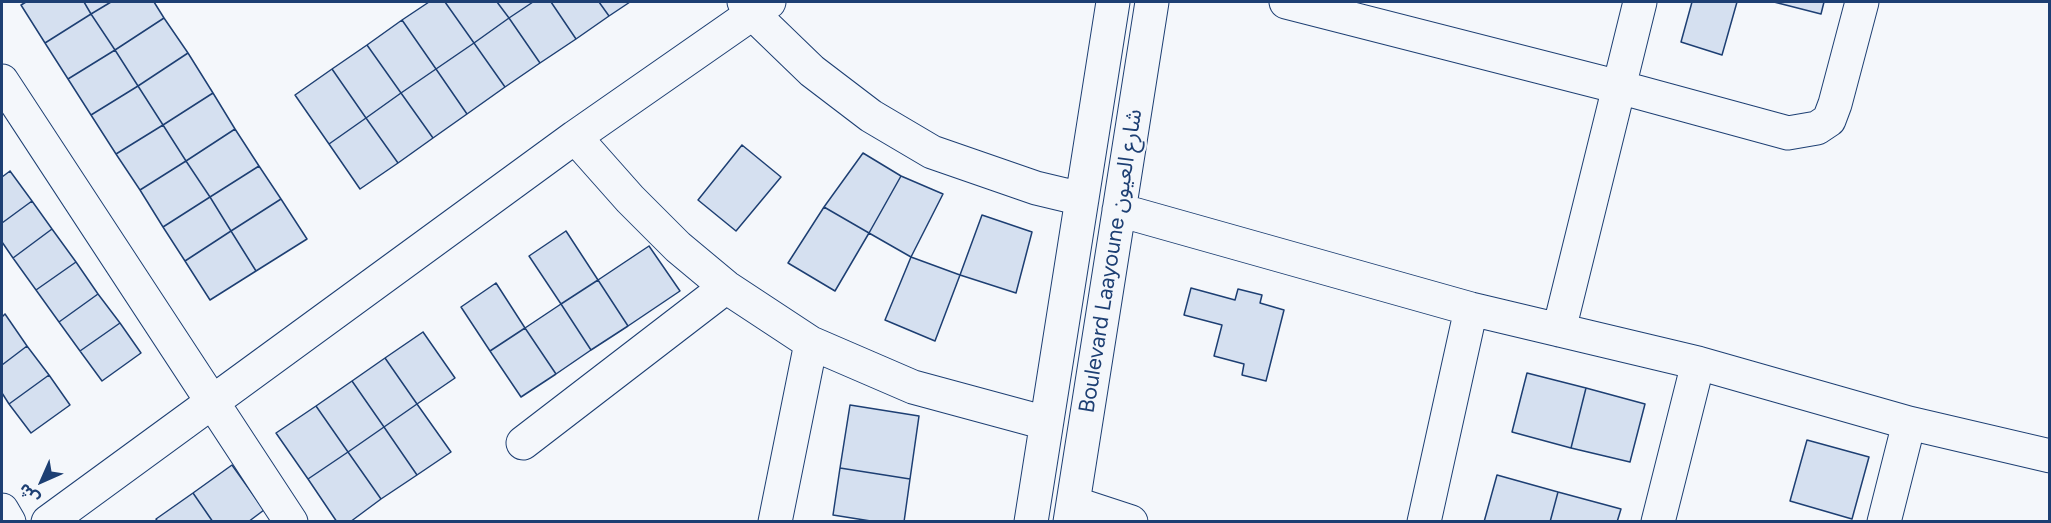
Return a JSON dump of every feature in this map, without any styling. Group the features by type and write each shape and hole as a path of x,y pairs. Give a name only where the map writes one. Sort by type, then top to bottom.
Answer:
{"street":[{"name":"Boulevard Laayoune شارع العيون","path":"1031,522 1113,2"},
{"name":"Boulevard Laayoune شارع العيون","path":"1071,512 1152,2"},
{"path":"1286,2 1619,87 1788,133 1817,128 1829,120 1862,2"},
{"path":"1559,330 1640,2"},
{"path":"48,522 755,6 812,71 871,116 932,152 1036,188 1082,199"},
{"path":"2,81 291,522"},
{"path":"574,137 630,199 678,247 726,287 811,343 913,387 1047,423"},
{"path":"1119,210 1471,309 1698,363 1909,423 2049,456"},
{"path":"523,442 726,287"},
{"path":"1424,522 1471,309"},
{"path":"775,522 811,343"},
{"path":"1659,522 1698,363"},
{"path":"1884,522 1909,423"},
{"path":"2,510 9,522"},
{"path":"1071,512 1131,522"}],"building":[{"path":"26,2 84,2 91,14 45,43 21,5"},
{"path":"84,2 111,2 91,14"},
{"path":"111,2 154,2 164,18 115,50 91,14"},
{"path":"429,2 445,2 474,43 436,69 402,20"},
{"path":"445,2 497,2 509,18 474,43"},
{"path":"497,2 533,2 509,18"},
{"path":"533,2 551,2 576,39 540,63 509,18"},
{"path":"551,2 599,2 609,16 576,39"},
{"path":"599,2 630,2 609,16"},
{"path":"1692,2 1737,2 1722,55 1681,42"},
{"path":"1774,2 1824,2 1821,14"},
{"path":"91,14 115,50 68,79 45,43"},
{"path":"164,18 188,53 138,86 115,50"},
{"path":"509,18 540,63 505,87 474,43"},
{"path":"402,20 436,69 401,93 367,45"},
{"path":"474,43 505,87 467,114 436,69"},
{"path":"367,45 401,93 366,118 332,69"},
{"path":"115,50 138,86 91,115 68,79"},
{"path":"188,53 213,93 163,125 138,86"},
{"path":"332,69 366,118 329,144 295,95"},
{"path":"436,69 467,114 433,138 401,93"},
{"path":"138,86 163,125 116,154 91,115"},
{"path":"213,93 235,129 186,161 163,125"},
{"path":"401,93 433,138 398,163 366,118"},
{"path":"366,118 398,163 360,189 329,144"},
{"path":"163,125 186,161 140,190 116,154"},
{"path":"235,129 259,166 210,197 186,161"},
{"path":"742,145 781,177 736,231 698,200"},
{"path":"863,153 901,176 869,233 824,207"},
{"path":"186,161 210,197 163,227 140,190"},
{"path":"259,166 281,199 231,231 210,197"},
{"path":"10,171 32,201 2,223 2,177"},
{"path":"901,176 943,194 911,257 869,233"},
{"path":"210,197 231,231 185,261 163,227"},
{"path":"281,199 307,239 256,271 231,231"},
{"path":"32,201 52,229 13,258 2,242 2,223"},
{"path":"824,207 869,233 835,291 788,263"},
{"path":"982,215 1032,232 1016,293 960,275"},
{"path":"52,229 76,262 36,290 13,258"},
{"path":"231,231 256,271 210,300 185,261"},
{"path":"566,231 598,280 561,304 529,256"},
{"path":"649,246 680,291 628,326 598,280"},
{"path":"911,257 960,275 935,341 885,320"},
{"path":"76,262 98,294 59,322 36,290"},
{"path":"598,280 628,326 591,350 561,304"},
{"path":"496,283 525,328 490,351 461,307"},
{"path":"1191,288 1235,300 1238,289 1262,295 1260,303 1284,310 1266,381 1242,375 1244,364 1214,356 1222,325 1184,315"},
{"path":"98,294 120,323 80,351 59,322"},
{"path":"561,304 591,350 556,374 525,328"},
{"path":"5,314 27,346 2,365 2,317"},
{"path":"120,323 141,353 102,381 80,351"},
{"path":"525,328 556,374 521,397 490,351"},
{"path":"423,332 455,378 417,404 385,358"},
{"path":"27,346 49,375 9,404 2,393 2,365"},
{"path":"385,358 417,404 384,427 352,381"},
{"path":"1527,373 1586,388 1571,448 1512,432"},
{"path":"49,375 70,405 31,433 9,404"},
{"path":"352,381 384,427 348,452 316,406"},
{"path":"1586,388 1645,404 1630,462 1571,448"},
{"path":"417,404 451,452 417,475 384,427"},
{"path":"850,405 919,416 910,479 840,468"},
{"path":"316,406 348,452 308,479 276,433"},
{"path":"384,427 417,475 381,499 348,452"},
{"path":"1807,440 1869,457 1852,519 1790,501"},
{"path":"348,452 381,499 350,522 337,522 308,479"},
{"path":"232,465 264,510 248,522 213,522 193,493"},
{"path":"840,468 910,479 904,522 877,522 833,515"},
{"path":"1497,475 1558,492 1550,522 1484,522"},
{"path":"1558,492 1621,509 1617,522 1550,522"},
{"path":"193,493 213,522 158,522 156,519"}]}
